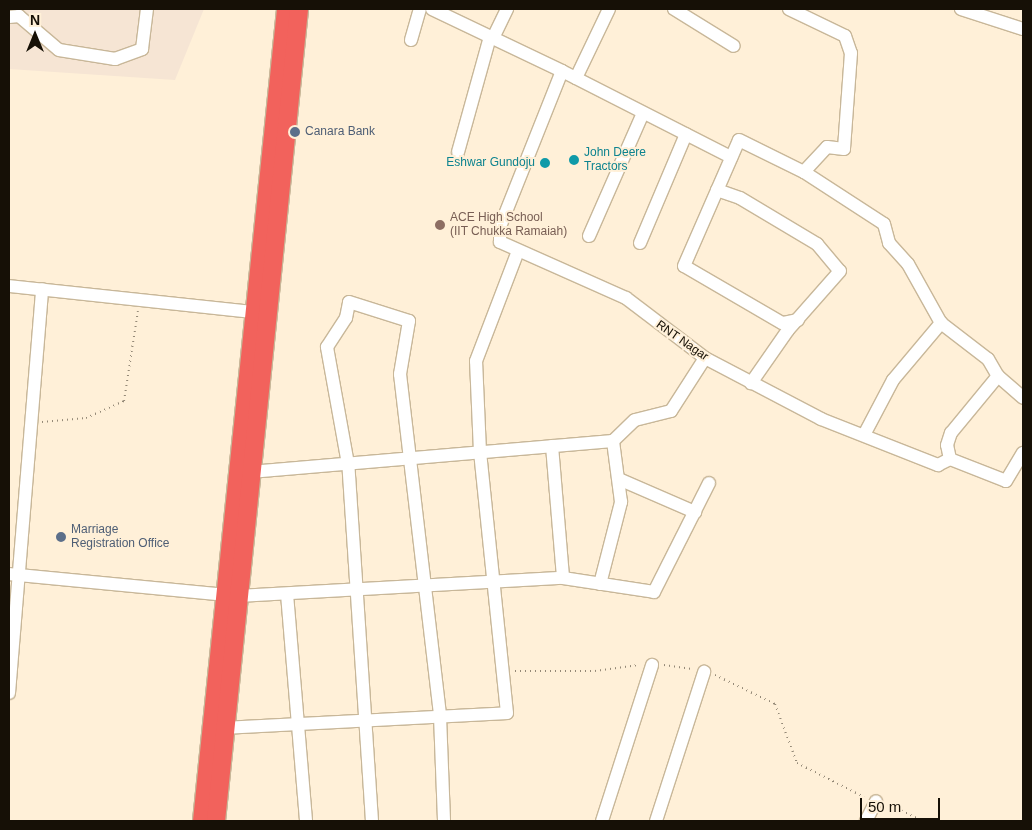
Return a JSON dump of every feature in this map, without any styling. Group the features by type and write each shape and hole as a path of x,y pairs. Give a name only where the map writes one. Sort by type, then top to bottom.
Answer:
{"highway":[{"path":"216,821 254,312 286,9"},
{"path":"202,821 250,472 299,9"}],"street":[{"path":"9,17 19,16 59,50 114,59 142,49 147,9"},
{"path":"411,40 420,9"},
{"path":"432,9 576,78 731,157"},
{"path":"458,152 491,37 507,9"},
{"path":"576,78 609,9"},
{"path":"674,9 734,46"},
{"path":"789,9 845,36 851,53 844,149 827,147 804,172"},
{"path":"961,9 1023,29"},
{"name":"RNT Nagar","path":"562,72 497,235 500,242 626,298 705,358 821,419 938,465 950,459 1006,481 1023,453"},
{"path":"589,236 644,113"},
{"path":"640,242 686,134"},
{"path":"798,320 782,322 684,266 739,140 804,172 884,224 889,243 908,264 942,323 988,359 998,376 1023,398"},
{"path":"717,190 740,198 817,244 836,263 840,271 798,320 751,383"},
{"path":"224,728 507,713 480,452 476,361 518,251"},
{"path":"9,286 254,312"},
{"path":"9,693 15,574 32,424 42,289"},
{"path":"372,821 368,720 348,464 327,347 346,318 349,302 409,321 400,374 440,716 444,821"},
{"path":"864,435 893,380 942,323"},
{"path":"250,472 613,440 635,420 671,411 705,358"},
{"path":"950,459 947,445 952,433 998,376"},
{"path":"600,584 617,524 621,480 613,440"},
{"path":"552,446 563,578"},
{"path":"621,480 695,512"},
{"path":"15,574 232,596 563,578 654,592 709,483"},
{"path":"287,594 306,821"},
{"path":"602,821 652,665"},
{"path":"656,821 704,672"},
{"path":"866,821 876,801"}],"path":[{"path":"32,424 86,418 124,401 139,300"},
{"path":"503,672 652,665 704,672 730,679 775,704 797,763 876,801 902,808 923,821"}],"shaded area":[{"path":"9,9 204,9 175,80 9,69"}],"place":[{"name":"Canara Bank","path":"295,132"},
{"name":"John Deere Tractors","path":"574,160"},
{"name":"Eshwar Gundoju","path":"545,163"},
{"name":"ACE High School (IIT Chukka Ramaiah)","path":"440,225"},
{"name":"Marriage Registration Office","path":"61,537"}]}
